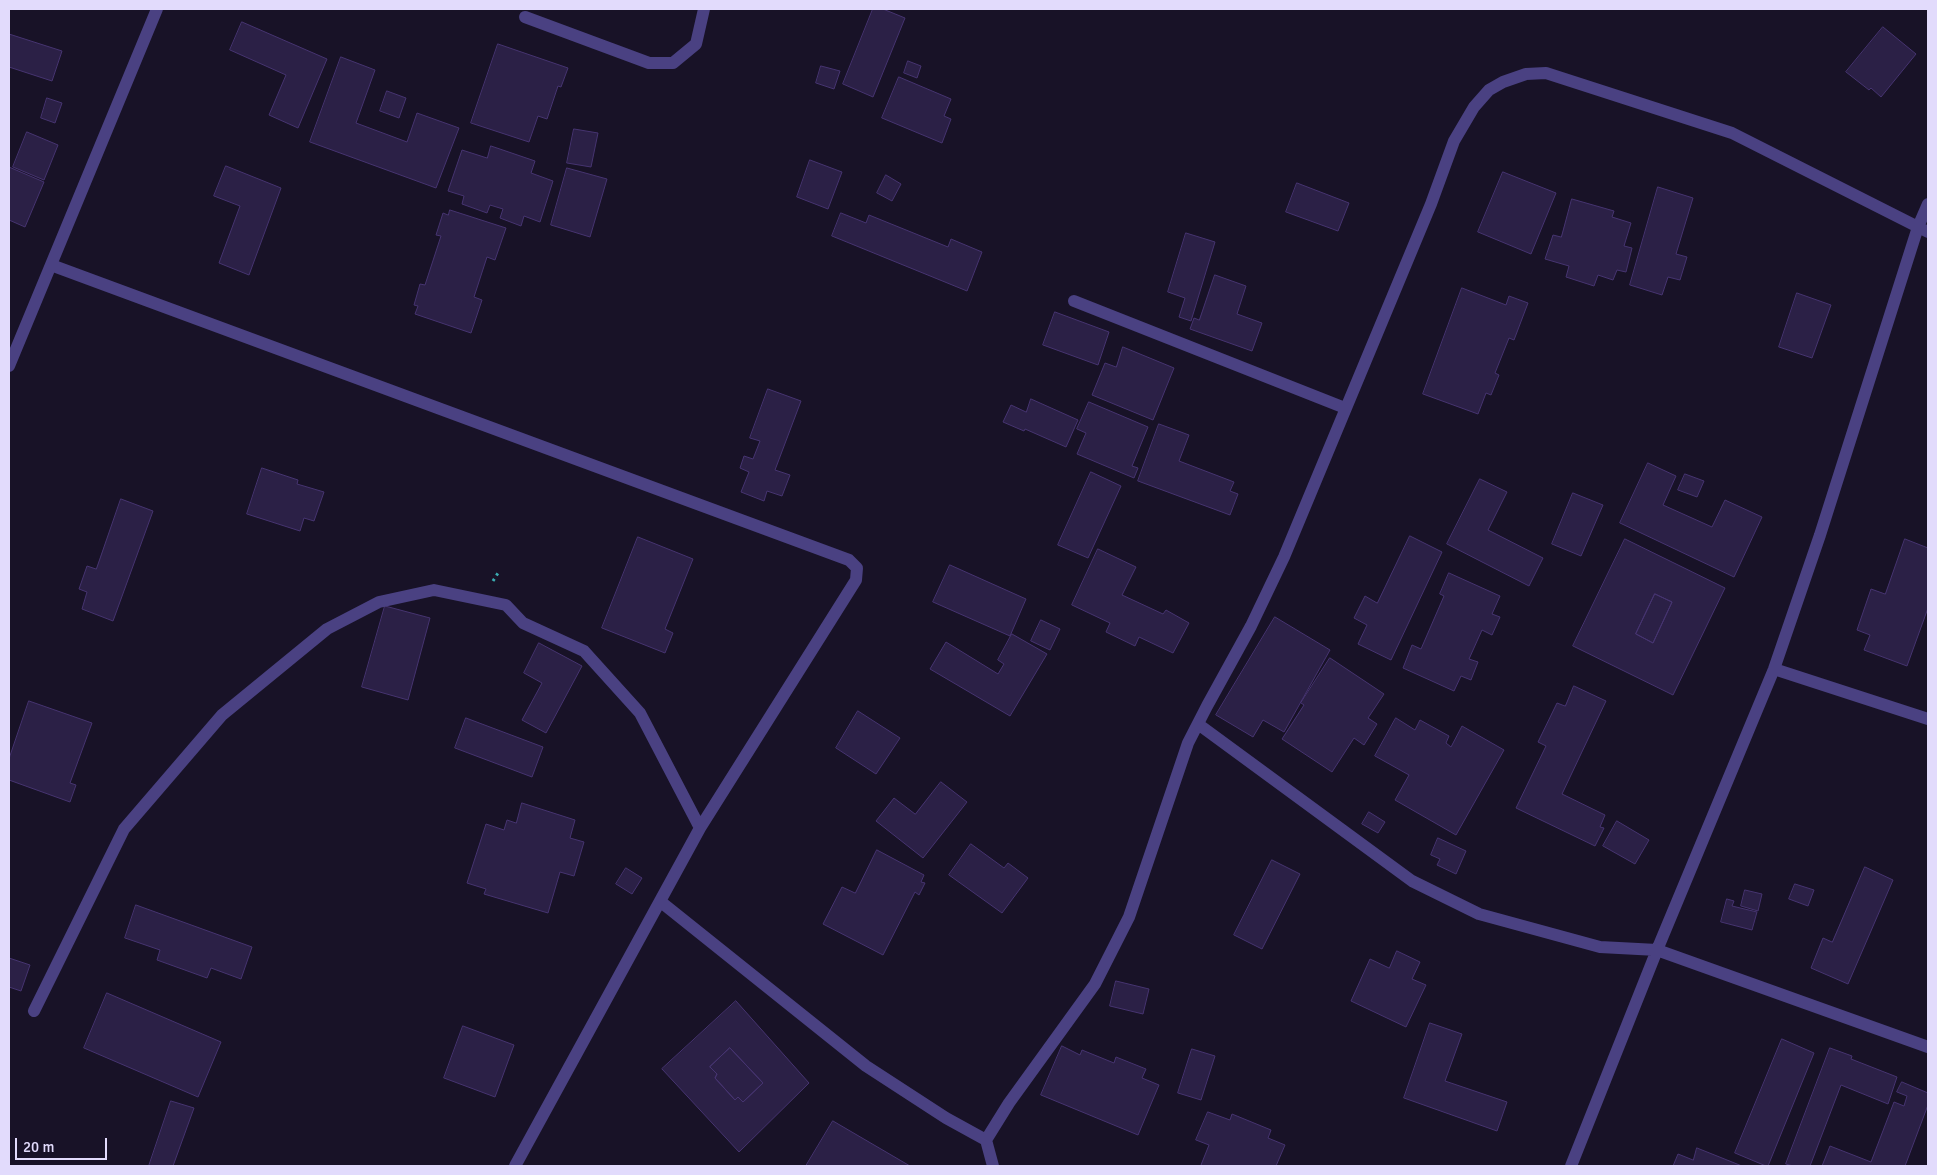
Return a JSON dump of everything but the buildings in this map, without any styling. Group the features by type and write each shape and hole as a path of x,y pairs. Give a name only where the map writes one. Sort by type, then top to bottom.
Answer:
{"street":[{"path":"9,366 157,9"},
{"path":"525,17 649,63 673,63 696,44 704,9"},
{"path":"986,1140 1009,1103 1095,984 1125,925 1154,847 1188,743 1260,609 1284,557 1431,204 1454,141 1474,107 1489,90 1503,82 1526,74 1546,73 1732,133 1923,229"},
{"path":"1571,1166 1657,950 1774,669 1923,229 1928,204"},
{"path":"51,265 849,560 857,568 856,580 700,828 515,1166"},
{"path":"1074,301 1345,408"},
{"path":"34,1011 124,829 222,715 326,628 379,602 434,590 506,605 523,623 584,651 640,713 700,828"},
{"path":"1774,669 1928,719"},
{"path":"1198,724 1412,881 1479,914 1600,947 1657,950 1928,1047"},
{"path":"661,902 866,1066 946,1118 986,1140 993,1166"}]}
